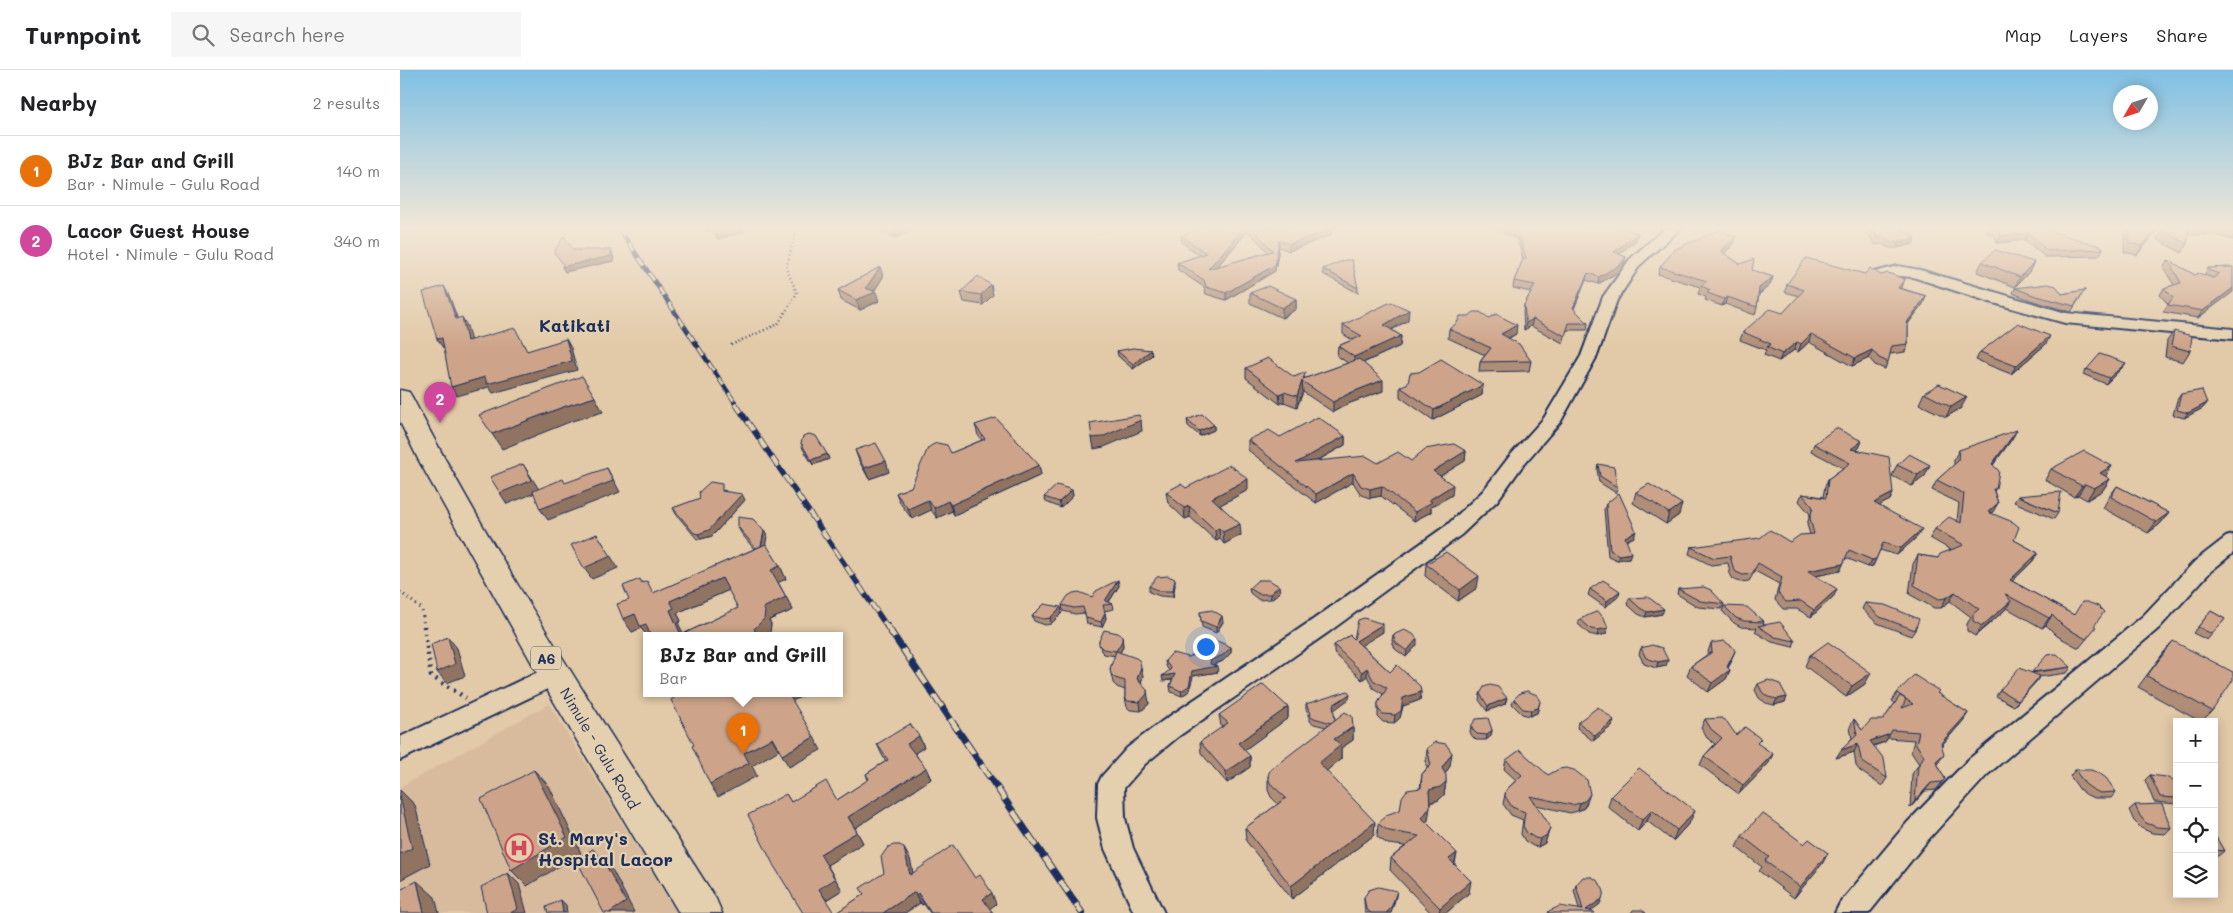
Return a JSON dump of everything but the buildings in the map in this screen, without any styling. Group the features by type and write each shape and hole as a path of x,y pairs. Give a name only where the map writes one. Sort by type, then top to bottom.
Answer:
{"main road":[{"name":"Nimule - Gulu Road","path":"400,398 431,459 555,674 702,913"}],"street":[{"path":"1149,913 1119,849 1110,818 1111,784 1136,756 1170,729 1322,625 1454,530 1490,496 1516,461 1552,421 1589,356 1609,300 1631,267"},
{"path":"1879,275 1898,270 1915,273 2004,302 2065,318 2233,334"},
{"path":"1850,913 1917,832 1978,768 2144,628 2203,566 2233,542"},
{"path":"400,749 555,674"}],"path":[{"path":"731,345 778,324 798,293 786,267"},
{"path":"400,592 422,609 431,676 482,708"}],"shaded area":[{"name":"St. Mary's Hospital Lacor","path":"549,704 678,913 400,913 400,787"}],"railway":[{"path":"645,267 736,404"},
{"path":"735,403 888,628"},
{"path":"887,626 1082,913"}],"place":[{"name":"Lacor Guest House","path":"440,423"},
{"name":"BJz Bar and Grill","path":"743,754"},
{"name":"St. Mary's Hospital Lacor","path":"519,848"}],"district":[{"name":"Katikati","path":"575,325"}]}
